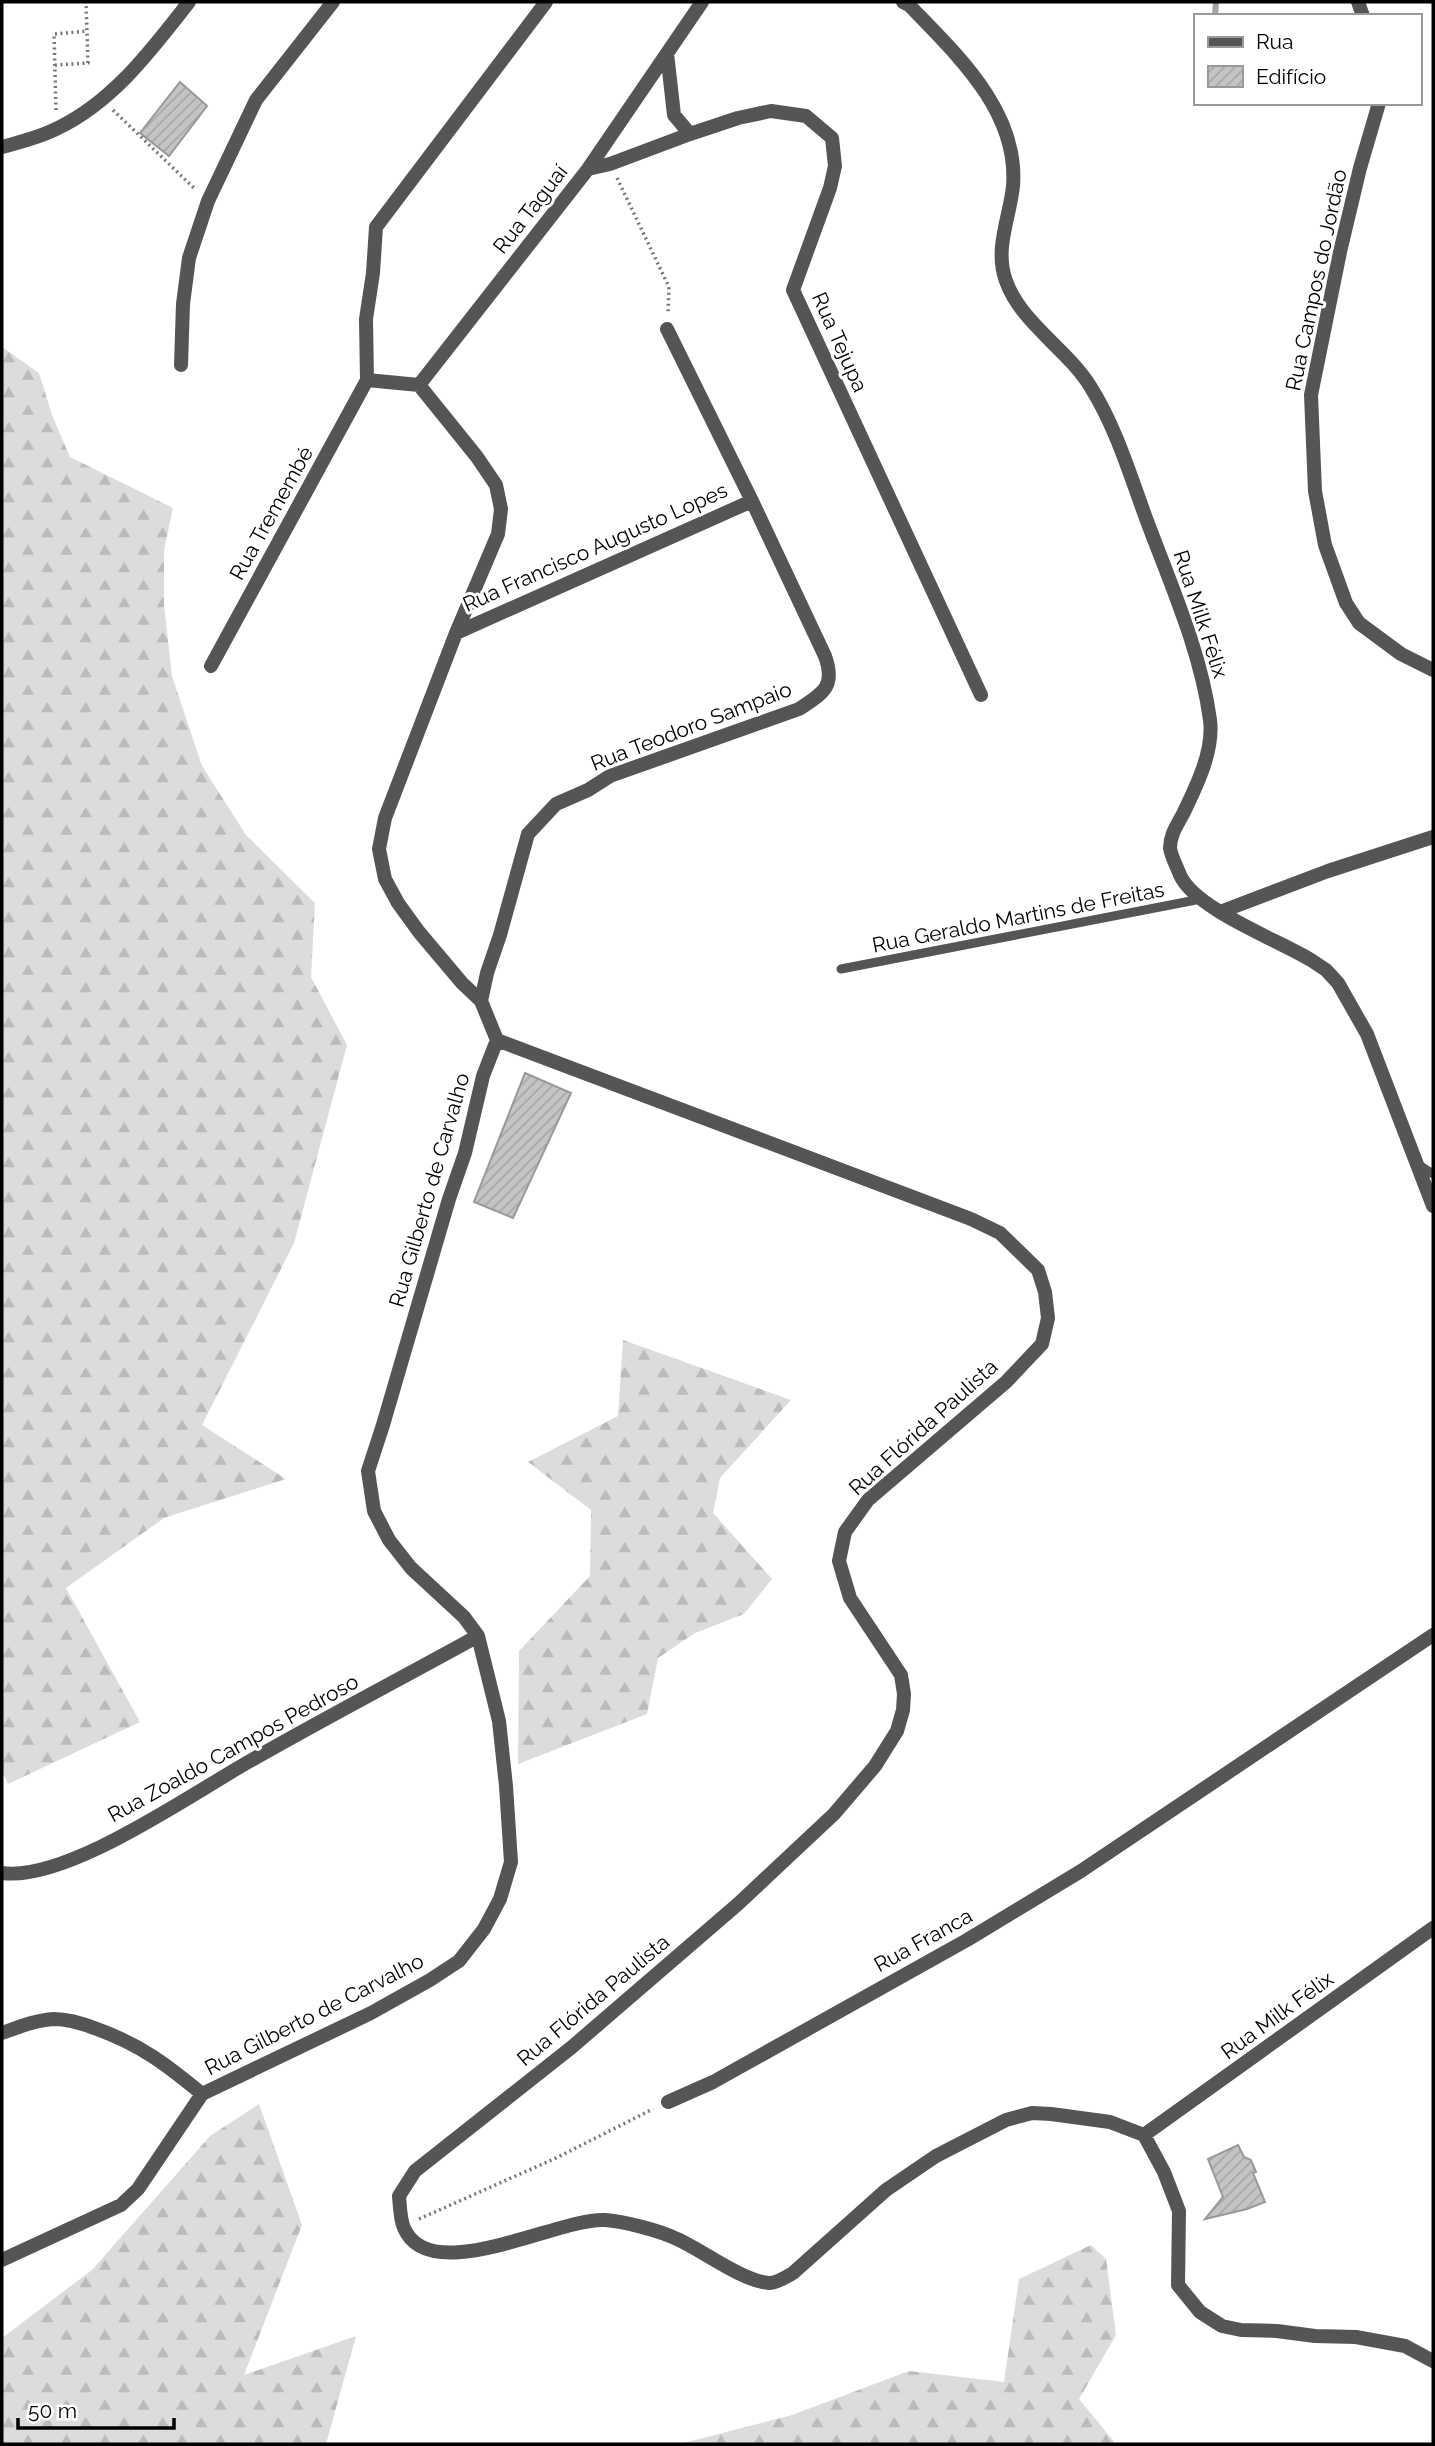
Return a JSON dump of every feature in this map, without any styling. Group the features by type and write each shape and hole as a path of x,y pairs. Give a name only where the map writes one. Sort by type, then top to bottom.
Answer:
{"street":[{"path":"2,147 56,130 81,116 144,60 189,2"},
{"path":"181,365 183,304 189,258 208,201 256,100 333,2"},
{"path":"497,1040 481,1001 462,983 398,903 385,879 379,849 385,818 456,633 498,534 501,509 496,485 477,457 419,386 367,380 366,319 376,227 546,2"},
{"path":"690,134 674,115 667,53 702,2"},
{"name":"Rua Milk Félix","path":"903,2 909,5 970,69 994,105 1009,146 1013,184 1001,257 1006,281 1017,302 1082,373 1106,412 1190,639 1202,680 1210,724 1208,753 1184,812 1172,832 1170,849 1181,879 1201,899 1220,912 1311,960 1338,983 1367,1034 1433,1206"},
{"name":"Rua Taguaí","path":"419,386 588,169 667,53"},
{"name":"Rua Campos do Jordão","path":"1378,105 1340,252 1311,395 1315,491 1325,545 1346,603 1359,623 1401,654 1433,670"},
{"name":"Rua Tejupa","path":"588,169 610,164 738,118 771,111 806,116 832,138 835,166 830,188 793,290 981,695"},
{"name":"Rua Teodoro Sampaio","path":"481,1001 486,973 500,935 528,834 556,804 588,790 610,776 799,709 820,695 829,683 830,671 825,656 667,329"},
{"name":"Rua Tremembé","path":"211,666 367,380"},
{"name":"Rua Francisco Augusto Lopes","path":"456,633 752,501"},
{"path":"1220,912 1328,871 1433,837"},
{"name":"Rua Gilberto de Carvalho","path":"2,2260 121,2205 138,2189 202,2094 370,2013 459,1961 484,1929 500,1899 511,1862 499,1721 478,1636 464,1617 411,1568 389,1540 374,1510 368,1471 465,1153 483,1076 497,1040"},
{"name":"Rua Flórida Paulista","path":"403,2227 399,2196 415,2171 572,2047 728,1913 834,1814 875,1766 897,1731 904,1694 901,1675 850,1598 839,1561 845,1532 869,1500 1006,1382 1042,1344 1048,1318 1045,1292 1038,1270 1000,1233 971,1219 497,1040"},
{"name":"Rua Franca","path":"668,2102 713,2082 990,1927 1081,1871 1433,1635"},
{"name":"Rua Zoaldo Campos Pedroso","path":"2,1873 36,1872 60,1865 125,1833 250,1760 478,1636"},
{"name":"Rua Milk Félix","path":"1144,2135 1433,1928"},
{"path":"2,2033 34,2021 57,2019 85,2025 144,2049 202,2094"},
{"path":"403,2227 411,2240 426,2248 463,2252 506,2244 576,2223 604,2220 677,2238 754,2279 776,2282 793,2273 886,2190 936,2156 1006,2120 1032,2113 1051,2113 1110,2122 1144,2135 1164,2172 1179,2211 1178,2285 1200,2312 1222,2326 1241,2330 1356,2337 1405,2346 1433,2361"}],"lane":[{"name":"Rua Geraldo Martins de Freitas","path":"841,969 1201,899"},
{"path":"1419,1165 1433,1174"}],"path":[{"path":"55,65 88,62 86,2"},
{"path":"56,130 54,34 87,32"},
{"path":"102,99 208,201"},
{"path":"610,164 668,287 667,329"},
{"path":"403,2227 556,2158 668,2102"}],"green space":[{"path":"2,347 39,373 52,415 70,457 173,508 164,550 164,604 172,676 202,766 246,835 315,903 311,977 347,1045 294,1243 202,1425 286,1479 164,1518 66,1588 140,1722 8,1784 2,1771"},
{"path":"623,1340 791,1400 720,1478 713,1513 772,1579 744,1614 695,1633 658,1658 647,1714 518,1764 519,1651 590,1576 591,1510 528,1462 618,1416"},
{"path":"259,2104 302,2225 244,2375 356,2336 326,2444 2,2444 2,2338 92,2270 210,2136"},
{"path":"1091,2245 1106,2259 1116,2335 1079,2399 1116,2444 680,2444 792,2415 909,2371 1004,2382 1019,2279"}],"building":[{"path":"180,82 207,106 169,156 140,133"},
{"path":"525,1073 571,1093 513,1218 474,1202"},
{"path":"1238,2145 1244,2157 1251,2160 1256,2172 1253,2173 1265,2202 1205,2219 1223,2197 1208,2159"}],"waterway":[{"path":"1215,14 1216,2"}]}
